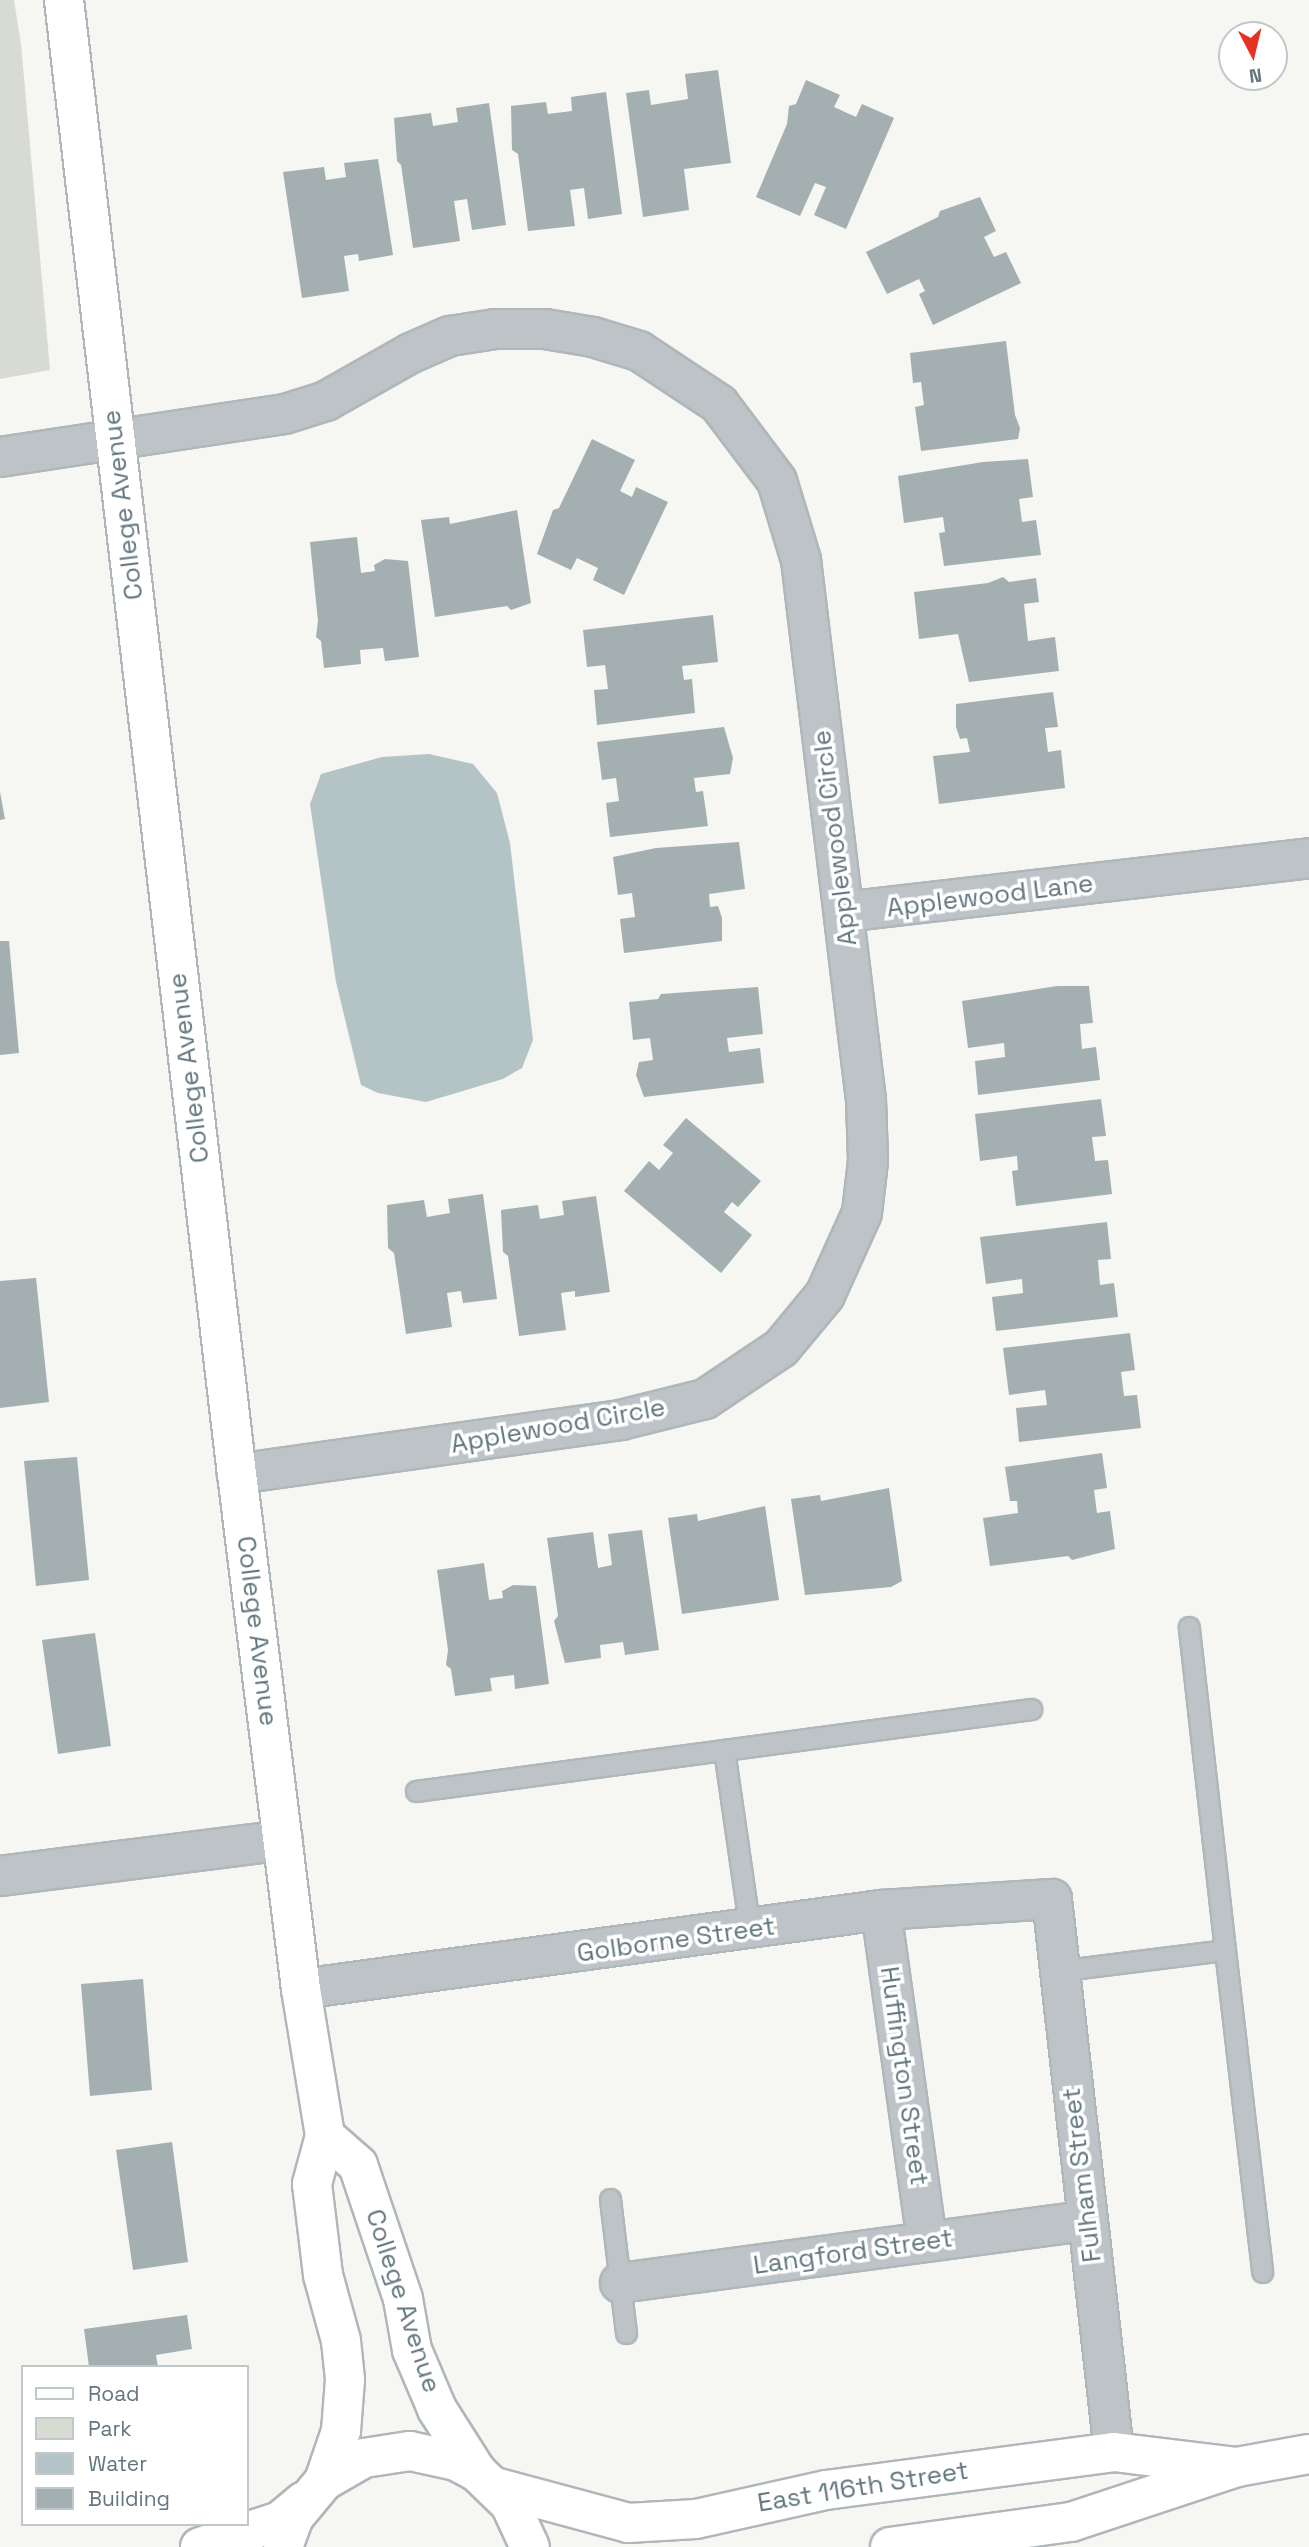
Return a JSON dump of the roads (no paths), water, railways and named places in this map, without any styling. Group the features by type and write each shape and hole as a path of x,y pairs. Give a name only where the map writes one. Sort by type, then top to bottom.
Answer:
{"main road":[{"name":"College Avenue","path":"64,0 237,1474 301,1989 325,2136 312,2184 323,2275 341,2341 345,2380 341,2431 315,2489 283,2547"},
{"name":"College Avenue","path":"325,2136 358,2165 403,2299 412,2350 437,2409 522,2525 530,2547"},
{"name":"East 116th Street","path":"315,2489 364,2458 387,2452 434,2454 486,2479 628,2523 695,2519 825,2490 1114,2452 1237,2467"},
{"name":"East 116th Street","path":"890,2547 1071,2522 1237,2467 1309,2455"},
{"path":"200,2547 280,2521 315,2489"}],"street":[{"name":"Applewood Circle","path":"0,457 116,442 285,414 326,401 440,340 495,330 545,330 593,337 639,351 702,390 754,446 776,481 791,521 801,560 866,1100 868,1161 862,1213 825,1295 781,1348 705,1399 621,1420 237,1474"},
{"name":"Applewood Lane","path":"844,912 1309,858"},
{"path":"0,1876 282,1840"},
{"name":"Golborne Street","path":"301,1989 750,1930 881,1910 1052,1899"},
{"name":"Fulham Street","path":"1052,1899 1058,1972 1114,2452"},
{"name":"Huffington Street","path":"881,1910 927,2242"},
{"name":"Langford Street","path":"620,2283 1087,2221"}],"lane":[{"path":"1189,1627 1262,2272"},
{"path":"416,1791 1031,1709"},
{"path":"724,1750 750,1930"},
{"path":"1058,1972 1225,1950"},
{"path":"610,2199 625,2333"}],"water":[{"path":"429,754 473,764 497,793 510,843 533,1040 522,1068 503,1079 426,1102 378,1093 361,1085 336,982 310,804 321,774 382,757"}]}
